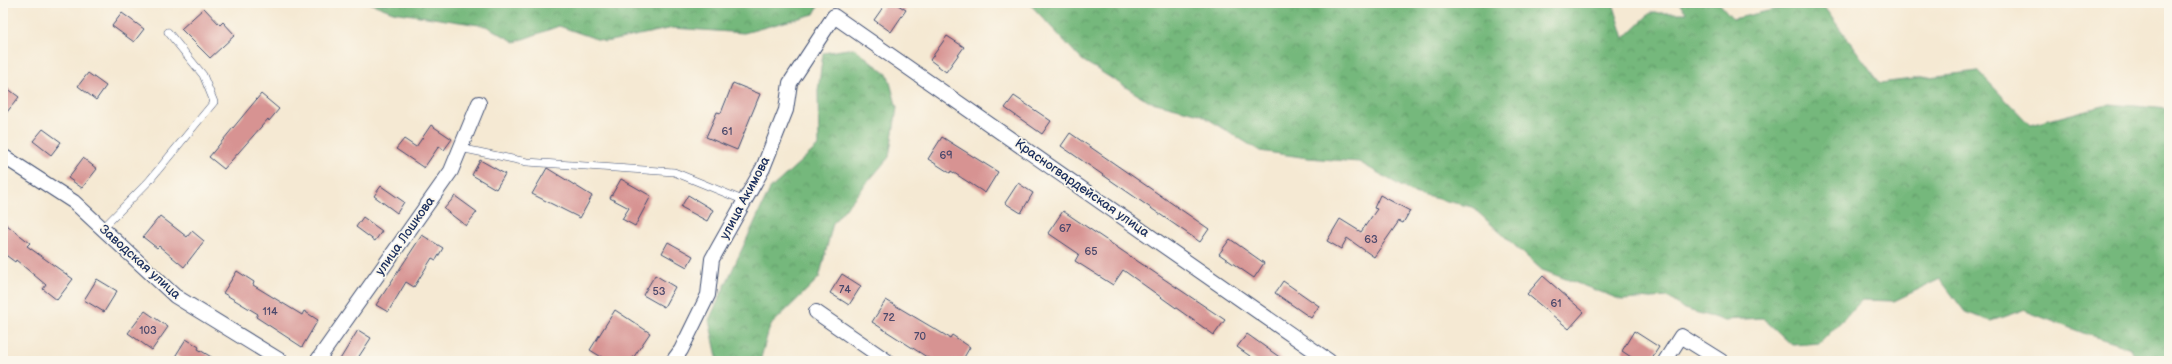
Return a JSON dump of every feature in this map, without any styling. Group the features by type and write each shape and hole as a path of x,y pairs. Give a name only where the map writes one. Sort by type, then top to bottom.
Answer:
{"street":[{"name":"улица Акимова","path":"673,361 681,350 708,295 712,259 763,168 786,110 790,83 834,16"},
{"name":"Красногвардейская улица","path":"834,16 1329,361"},
{"name":"улица Лошкова","path":"316,361 451,170 479,103"},
{"name":"Заводская улица","path":"3,156 74,202 175,296 281,361"},
{"path":"816,312 887,361"},
{"path":"1665,361 1681,336 1721,361"}],"lane":[{"path":"103,228 149,181 214,102 203,75 168,32"},
{"path":"460,148 527,162 674,172 745,201"}],"green space":[{"path":"370,3 820,3 814,14 744,33 673,28 605,42 559,26 515,42 486,26 393,12"},
{"path":"1029,3 1613,3 1624,38 1650,13 1687,13 1678,3 1719,3 1733,19 1803,3 1821,3 1880,83 1978,71 2030,125 2110,104 2169,109 2169,361 2137,361 2131,348 2086,334 2023,310 1991,321 1965,312 1940,279 1894,301 1862,300 1820,343 1792,345 1763,318 1723,320 1684,309 1668,297 1622,300 1542,270 1472,207 1413,193 1359,162 1308,158 1260,151 1200,114 1148,101 1082,60"},
{"path":"854,48 888,75 897,108 889,157 833,223 819,278 770,326 760,361 718,361 709,320 770,189 819,145 818,91 823,53"}],"building":[{"path":"886,3 895,3 906,10 891,32 874,20"},
{"path":"204,8 220,25 223,22 235,35 210,58 181,29"},
{"path":"122,13 144,29 134,42 112,26"},
{"path":"947,36 964,47 946,72 930,60"},
{"path":"88,73 106,86 96,100 78,86"},
{"path":"733,83 760,94 737,150 706,137 717,112 721,113"},
{"path":"3,85 19,97 3,117"},
{"path":"261,94 279,109 269,121 268,119 224,169 209,157"},
{"path":"1014,96 1051,121 1042,134 1005,108"},
{"path":"431,125 452,139 444,150 439,146 424,168 396,149 404,139 416,147"},
{"path":"43,129 61,142 51,155 33,141"},
{"path":"1070,133 1209,229 1200,242 1061,146"},
{"path":"942,137 998,172 985,193 951,171 950,173 928,159"},
{"path":"83,158 97,169 82,188 68,178"},
{"path":"480,160 505,174 496,189 472,175"},
{"path":"547,168 592,196 580,218 532,194"},
{"path":"621,179 651,196 635,226 622,219 629,208 610,198"},
{"path":"1018,183 1033,193 1021,213 1005,203"},
{"path":"381,186 404,202 397,213 374,196"},
{"path":"688,195 713,210 707,221 681,207"},
{"path":"1380,195 1410,211 1403,223 1399,221 1374,257 1347,238 1341,249 1327,241 1340,219 1361,232 1377,209 1374,208"},
{"path":"455,196 477,212 466,226 444,209"},
{"path":"1063,211 1225,320 1214,335 1123,270 1113,285 1075,261 1079,254 1048,233"},
{"path":"160,216 187,237 192,231 204,241 184,267 159,246 157,248 143,237"},
{"path":"363,217 382,231 375,241 356,227"},
{"path":"3,222 30,243 27,246 73,279 57,300 43,289 46,285 16,260 15,262 3,253"},
{"path":"422,235 443,248 436,260 432,258 414,287 406,282 388,312 376,305"},
{"path":"1230,239 1264,263 1254,278 1219,254"},
{"path":"668,242 693,256 687,267 662,253"},
{"path":"237,271 254,282 253,285 302,315 304,311 318,320 302,347 256,317 258,314 223,293"},
{"path":"842,274 861,286 849,305 830,293"},
{"path":"655,275 675,287 664,307 643,295"},
{"path":"1543,276 1584,312 1569,329 1527,294"},
{"path":"97,279 117,291 104,312 84,300"},
{"path":"1283,281 1319,306 1311,318 1275,293"},
{"path":"886,300 950,338 952,335 970,347 962,361 933,361 872,322"},
{"path":"615,310 650,333 631,361 608,361 590,350"},
{"path":"145,311 168,327 152,350 128,333"},
{"path":"358,330 371,338 356,361 339,361"},
{"path":"1634,331 1659,347 1650,361 1637,361 1622,351"},
{"path":"1247,334 1285,361 1257,361 1237,347"},
{"path":"186,339 199,347 198,349 218,361 186,361 176,355"}]}
